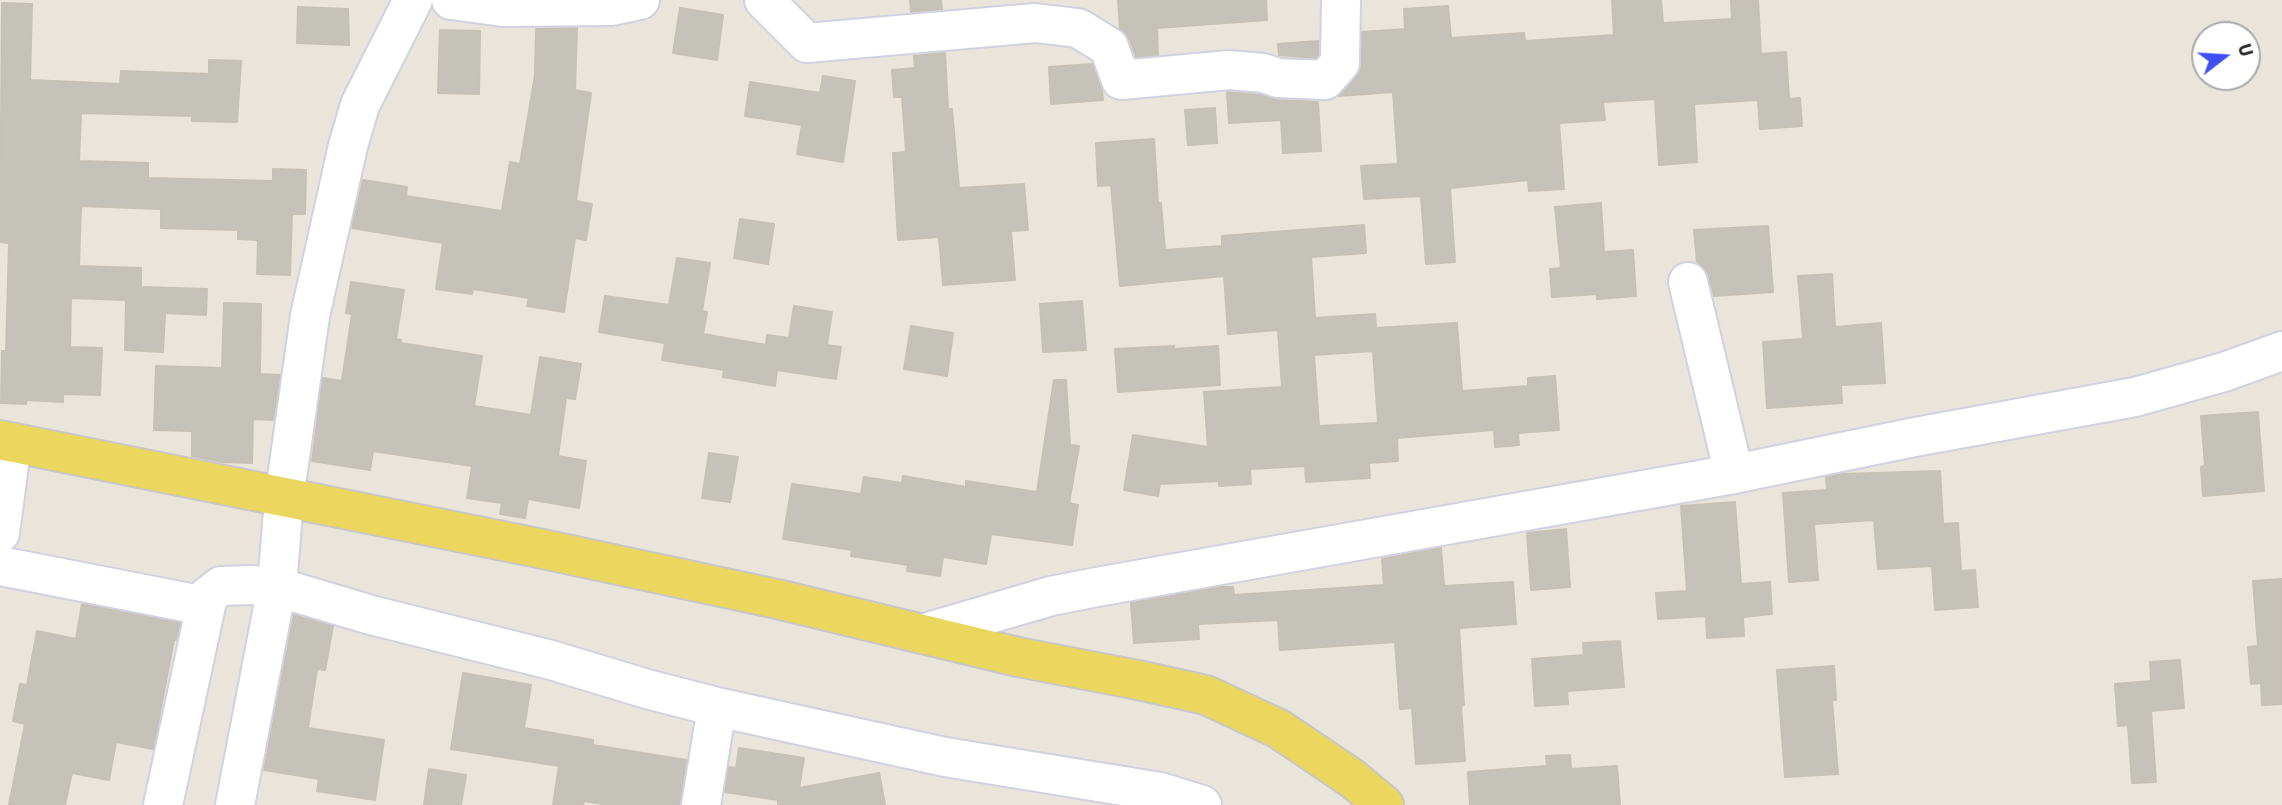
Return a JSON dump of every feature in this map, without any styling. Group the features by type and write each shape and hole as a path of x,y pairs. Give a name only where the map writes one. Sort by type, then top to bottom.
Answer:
{"main road":[{"path":"7,453 538,548 1018,657 1206,695 1279,729 1353,779 1384,805"}],"street":[{"path":"163,805 246,587 284,502 310,316 348,146 360,106 412,0"},
{"path":"451,0 503,7 612,6 640,0"},
{"path":"764,0 807,43 1035,23 1078,28 1109,47 1121,80 1229,70 1263,73 1278,78 1325,80 1340,63 1341,0"},
{"path":"1688,282 1734,474"},
{"path":"925,634 1074,591 1734,474 1915,437 2135,397 2224,372 2282,351"},
{"path":"0,533 7,453"},
{"path":"0,566 246,587 551,660 717,707 945,757 1160,792 1202,805"},
{"path":"235,805 246,587"},
{"path":"701,805 717,707"}],"building":[{"path":"910,0 941,0 942,9 911,12"},
{"path":"1118,0 1266,0 1267,20 1157,28 1158,55 1136,57 1130,40 1120,28"},
{"path":"1612,0 1661,0 1663,23 1732,19 1731,0 1758,0 1761,54 1786,52 1789,99 1800,98 1802,126 1760,129 1758,100 1694,104 1697,162 1659,165 1655,99 1603,102 1605,120 1559,123 1564,189 1529,191 1528,180 1450,188 1455,262 1426,264 1421,196 1364,199 1361,166 1398,164 1393,92 1339,96 1356,77 1362,64 1362,32 1405,29 1404,9 1448,6 1451,38 1524,33 1525,41 1614,35"},
{"path":"2,3 32,4 30,80 120,84 121,71 209,74 209,60 241,61 237,122 192,121 192,116 81,113 79,161 148,163 148,178 273,181 273,169 306,170 305,214 292,214 290,275 257,274 258,240 238,239 238,230 161,228 161,209 81,206 79,266 141,268 141,287 207,289 206,315 165,313 163,352 125,350 126,300 71,298 70,347 102,348 100,395 63,394 63,402 26,400 26,404 1,403 2,351 6,351 9,243 0,242"},
{"path":"298,7 348,9 349,45 297,43"},
{"path":"680,8 723,15 717,60 673,53"},
{"path":"577,28 575,90 591,93 576,201 592,204 586,240 575,238 564,312 527,306 529,298 473,289 472,294 436,289 443,243 352,228 363,180 407,187 406,196 502,211 510,162 520,164 535,75 536,29"},
{"path":"440,30 480,31 479,94 438,93"},
{"path":"1318,41 1316,58 1279,55 1278,44"},
{"path":"945,53 948,109 952,109 959,188 1024,184 1028,230 1011,231 1015,280 943,285 939,237 898,240 893,153 906,152 902,97 894,97 892,70 915,68 914,56"},
{"path":"1092,64 1103,100 1051,104 1049,67"},
{"path":"823,76 855,81 843,162 797,154 802,125 745,116 750,82 820,93"},
{"path":"1227,92 1277,100 1318,102 1321,151 1283,153 1281,120 1229,123"},
{"path":"1215,108 1217,143 1188,145 1185,110"},
{"path":"1154,139 1158,203 1161,203 1165,250 1222,246 1222,236 1364,225 1366,253 1311,257 1315,318 1375,314 1376,328 1457,323 1462,391 1528,386 1528,378 1555,376 1559,430 1518,433 1519,445 1495,447 1494,430 1397,438 1398,461 1369,463 1370,478 1306,482 1305,466 1250,469 1251,484 1219,486 1219,481 1160,484 1158,496 1124,490 1133,435 1208,447 1204,392 1282,387 1278,330 1228,334 1224,276 1120,286 1111,185 1098,186 1096,143","holes":["1373,351 1378,423 1319,426 1314,355"]},
{"path":"1601,203 1604,252 1633,250 1636,296 1597,299 1597,294 1552,297 1550,269 1561,268 1555,207"},
{"path":"740,219 774,224 768,264 734,258"},
{"path":"1768,226 1773,292 1714,296 1709,276 1697,262 1694,230"},
{"path":"677,258 710,263 702,311 707,312 703,334 766,345 767,335 789,338 794,306 832,312 827,345 841,347 836,379 777,370 775,386 723,377 724,370 662,360 665,343 599,332 605,296 669,305"},
{"path":"1832,274 1835,327 1881,323 1885,383 1841,385 1842,403 1767,408 1763,342 1803,339 1798,276"},
{"path":"351,282 404,290 396,339 401,340 401,343 482,356 474,406 531,415 540,357 581,364 575,399 566,398 558,456 586,461 579,508 528,499 525,518 500,514 502,503 467,498 472,466 373,451 370,470 312,461 323,378 342,381 352,314 346,313"},
{"path":"1082,301 1086,350 1043,352 1040,304"},
{"path":"224,303 261,304 260,374 280,375 273,420 253,419 252,463 222,462 192,456 192,431 154,430 156,366 222,368"},
{"path":"911,326 953,333 947,376 904,369"},
{"path":"1174,346 1174,349 1218,346 1220,385 1118,392 1115,349"},
{"path":"1054,380 1066,380 1070,445 1079,446 1069,503 1078,505 1072,545 991,534 986,564 943,557 940,576 907,571 908,565 851,556 852,550 783,539 792,484 861,494 864,477 902,483 903,476 966,487 966,481 1037,492"},
{"path":"2258,412 2264,491 2203,496 2201,467 2205,466 2201,416"},
{"path":"709,453 738,457 730,502 702,498"},
{"path":"1940,471 1943,524 1958,523 1961,571 1975,570 1978,607 1935,610 1932,566 1878,569 1874,520 1814,524 1818,580 1789,582 1783,493 1827,490 1826,477 1841,474"},
{"path":"1735,502 1741,584 1770,582 1772,614 1743,617 1744,636 1707,638 1706,616 1658,619 1656,593 1687,591 1681,506"},
{"path":"1566,529 1570,587 1531,590 1527,533"},
{"path":"1441,548 1444,586 1513,582 1516,624 1459,628 1465,761 1416,764 1412,708 1400,709 1395,642 1280,650 1278,620 1198,624 1199,639 1134,643 1131,603 1221,587 1233,587 1234,595 1384,585 1382,559"},
{"path":"2282,579 2282,704 2262,705 2261,683 2251,684 2248,647 2258,646 2253,581"},
{"path":"82,604 180,623 174,640 153,749 116,742 109,780 72,773 65,805 9,805 25,724 13,721 20,684 27,685 37,631 76,639"},
{"path":"294,615 333,626 325,670 317,669 308,728 384,740 375,800 317,791 319,779 264,770"},
{"path":"1620,641 1624,687 1567,691 1568,704 1535,706 1532,659 1584,655 1583,643"},
{"path":"2180,660 2184,708 2151,711 2156,782 2132,783 2128,725 2118,726 2115,684 2151,681 2150,662"},
{"path":"1834,666 1836,700 1832,700 1838,774 1785,777 1777,670"},
{"path":"463,673 531,685 524,728 593,740 593,745 686,760 680,805 608,805 584,801 583,805 553,805 559,766 451,749"},
{"path":"739,748 804,758 799,788 879,773 885,805 778,805 778,800 725,792 729,767 736,768"},
{"path":"1570,755 1571,769 1617,766 1620,805 1470,805 1468,772 1547,766 1546,756"},
{"path":"429,769 466,775 461,805 424,805"}]}
